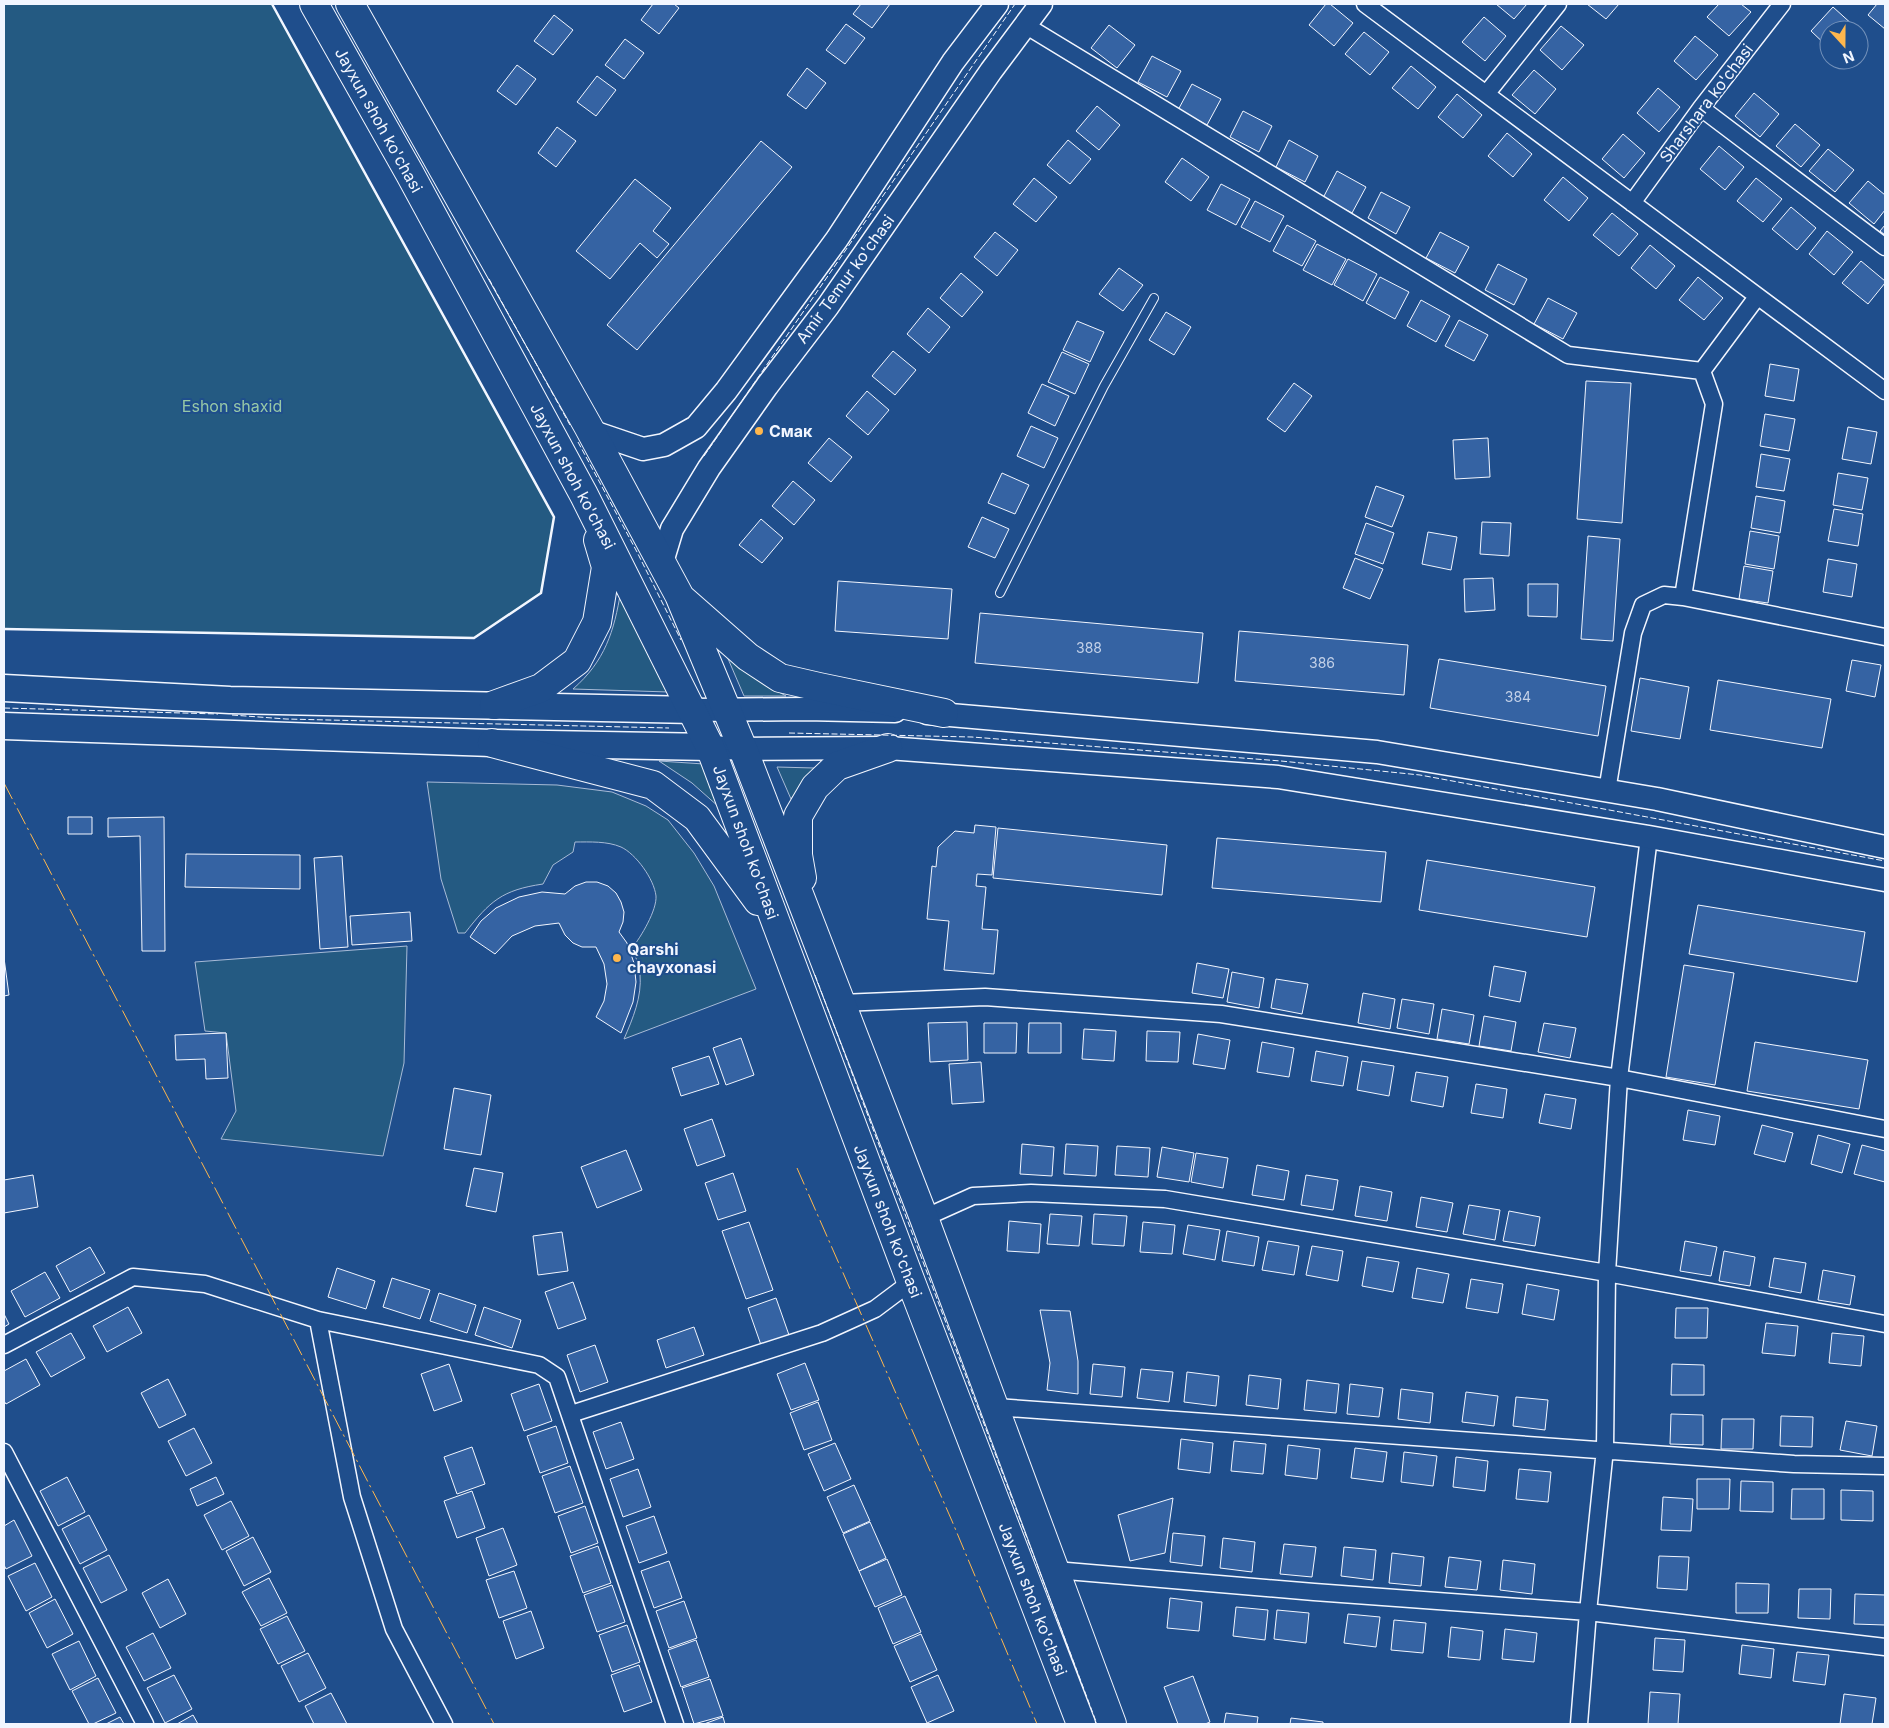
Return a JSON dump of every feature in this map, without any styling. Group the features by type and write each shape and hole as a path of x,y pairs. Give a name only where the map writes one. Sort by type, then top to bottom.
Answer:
{"highway":[{"name":"Jayxun shoh ko'chasi","path":"314,4 415,183 584,495 710,747 911,1282 1081,1724"},
{"name":"Jayxun shoh ko'chasi","path":"350,4 590,431 662,562 678,595 743,750 924,1218 1112,1724"},
{"path":"494,705 541,688 577,661 597,622 606,567 584,495"},
{"path":"678,595 748,657 780,678 944,713"},
{"path":"492,743 653,785 697,818 778,928"},
{"path":"808,919 798,855 798,816 815,787 837,766 888,748"}],"main road":[{"name":"Amir Temur ko'chasi","path":"590,431 643,449 664,445 696,427 726,391 838,239 953,62 997,4"},
{"name":"Amir Temur ko'chasi","path":"662,562 672,529 709,468 767,386 828,306 1041,4"},
{"path":"4,688 230,700 692,710 806,709 944,713 1377,752 1657,799 1885,847"},
{"path":"4,726 492,743 710,747 743,750 888,748 1278,777 1649,837 1885,880"}],"street":[{"path":"1365,4 1487,93 1757,297 1885,390"},
{"path":"1487,93 1558,4"},
{"name":"Sharshara ko'chasi","path":"1632,203 1701,108 1782,4"},
{"path":"1025,25 1568,355 1702,371"},
{"path":"1701,108 1885,247"},
{"path":"1702,371 1757,297"},
{"path":"1683,596 1714,404 1702,371"},
{"path":"1607,791 1632,633 1643,605 1664,595 1683,596 1885,637"},
{"path":"1579,1724 1588,1612 1605,1450 1607,1273 1619,1078 1649,837"},
{"path":"841,1003 985,997 1221,1014 1619,1078 1885,1128"},
{"path":"924,1218 973,1196 1031,1193 1165,1199 1607,1273 1885,1324"},
{"path":"4,1345 133,1277 205,1284 318,1320 539,1364 557,1377 571,1414 675,1724"},
{"path":"571,1414 822,1333 875,1309 911,1282"},
{"path":"318,1320 352,1497 394,1629 444,1724"},
{"path":"995,1407 1794,1464 1885,1466"},
{"path":"4,1452 145,1724"},
{"path":"1055,1570 1304,1592 1588,1612 1885,1647"}],"lane":[{"path":"1000,593 1104,386 1154,298"}],"green space":[{"name":"Eshon shaxid","path":"4,4 272,4 554,517 541,593 474,638 4,629"},
{"path":"621,590 669,692 573,689 593,668 606,645 615,619"},
{"path":"726,654 754,677 786,696 744,696"},
{"path":"659,761 704,764 719,807 692,783"},
{"path":"777,767 814,768 791,799"},
{"path":"427,782 557,785 612,792 646,806 668,820 694,853 714,886 756,989 624,1039 634,1015 640,991 640,971 632,948 648,923 656,902 655,889 652,882 638,861 627,850 616,845 575,842 573,852 553,865 543,884 517,890 498,899 482,913 465,933 458,933 441,879"},
{"path":"407,946 404,1063 383,1156 221,1139 236,1111 226,1033 205,1031 195,962"}],"building":[{"path":"653,4 674,4 679,8 659,34 641,20"},
{"path":"861,4 890,4 872,28 853,14"},
{"path":"1326,4 1330,4 1353,23 1334,46 1309,25"},
{"path":"1496,4 1527,4 1514,19"},
{"path":"1587,4 1619,4 1606,19"},
{"path":"1719,4 1741,4 1751,12 1729,36 1707,17"},
{"path":"1877,4 1885,4 1885,29 1868,15"},
{"path":"1833,7 1847,20 1821,20"},
{"path":"554,15 573,30 553,55 534,41"},
{"path":"1484,17 1506,36 1485,61 1462,42"},
{"path":"1819,22 1819,39 1811,31"},
{"path":"846,24 865,38 845,64 826,50"},
{"path":"1109,25 1135,45 1117,68 1091,48"},
{"path":"1561,26 1584,45 1562,70 1540,50"},
{"path":"1364,32 1389,52 1370,75 1345,54"},
{"path":"1695,36 1718,55 1696,80 1674,61"},
{"path":"625,39 644,53 624,79 605,65"},
{"path":"1152,56 1181,71 1167,97 1138,82"},
{"path":"517,65 536,79 516,105 497,91"},
{"path":"1411,66 1436,87 1418,109 1392,88"},
{"path":"807,68 826,83 806,109 787,95"},
{"path":"1534,70 1556,89 1535,114 1512,95"},
{"path":"597,76 616,90 596,116 577,102"},
{"path":"1192,84 1221,99 1207,125 1178,110"},
{"path":"1658,88 1680,107 1659,132 1637,113"},
{"path":"1754,93 1779,114 1760,137 1735,116"},
{"path":"1457,94 1482,115 1463,138 1438,117"},
{"path":"1097,106 1120,125 1099,150 1076,131"},
{"path":"1243,111 1272,126 1259,152 1230,137"},
{"path":"1795,124 1820,145 1801,167 1776,146"},
{"path":"557,127 576,141 556,167 538,153"},
{"path":"1507,133 1532,154 1513,177 1488,156"},
{"path":"1623,134 1645,153 1624,178 1602,159"},
{"path":"1068,140 1091,159 1070,184 1047,165"},
{"path":"1289,140 1318,156 1305,182 1276,167"},
{"path":"761,141 792,167 637,350 607,325"},
{"path":"1719,146 1744,167 1725,190 1700,169"},
{"path":"1828,149 1854,170 1835,192 1809,171"},
{"path":"1182,158 1209,177 1191,201 1165,182"},
{"path":"1337,171 1366,187 1352,213 1323,198"},
{"path":"1563,177 1588,198 1569,221 1544,200"},
{"path":"1034,178 1057,197 1036,222 1013,204"},
{"path":"1756,178 1782,199 1763,222 1737,201"},
{"path":"635,179 671,208 653,231 669,244 657,258 640,243 610,279 576,251"},
{"path":"1868,181 1885,195 1885,210 1874,224 1849,203"},
{"path":"1221,184 1250,199 1236,225 1207,210"},
{"path":"1381,192 1410,207 1396,234 1368,218"},
{"path":"1255,201 1284,216 1270,242 1241,227"},
{"path":"1791,207 1816,228 1797,250 1772,229"},
{"path":"1612,213 1638,234 1619,256 1593,235"},
{"path":"1287,225 1316,241 1302,266 1273,251"},
{"path":"1885,225 1885,235 1880,231"},
{"path":"1827,231 1853,252 1834,275 1809,254"},
{"path":"995,232 1018,250 997,276 974,257"},
{"path":"1440,232 1469,247 1455,273 1426,258"},
{"path":"1317,244 1346,259 1332,285 1303,270"},
{"path":"1650,245 1675,266 1656,289 1631,268"},
{"path":"1348,259 1377,274 1363,301 1334,285"},
{"path":"1861,261 1885,281 1868,304 1842,283"},
{"path":"1498,264 1527,279 1514,305 1485,290"},
{"path":"1119,268 1143,285 1123,311 1099,294"},
{"path":"961,273 983,292 962,317 940,298"},
{"path":"1380,277 1409,292 1395,319 1366,303"},
{"path":"1698,277 1723,298 1704,320 1679,300"},
{"path":"1548,298 1577,313 1563,339 1534,324"},
{"path":"1421,300 1450,316 1436,342 1407,326"},
{"path":"928,308 950,327 929,353 907,334"},
{"path":"1166,312 1191,327 1174,355 1149,340"},
{"path":"1459,320 1488,335 1474,361 1445,346"},
{"path":"1077,321 1104,332 1090,362 1063,350"},
{"path":"893,351 916,370 895,395 872,376"},
{"path":"1062,352 1089,364 1075,394 1048,382"},
{"path":"1770,364 1799,369 1794,401 1765,396"},
{"path":"1586,381 1631,383 1622,523 1577,519"},
{"path":"1294,383 1312,396 1285,432 1267,419"},
{"path":"1042,384 1069,396 1055,426 1028,413"},
{"path":"867,391 889,410 868,435 846,416"},
{"path":"1765,414 1795,419 1789,451 1760,446"},
{"path":"1031,426 1058,438 1044,468 1017,456"},
{"path":"1848,427 1877,432 1871,464 1842,459"},
{"path":"829,438 852,457 831,482 808,463"},
{"path":"1488,438 1490,477 1455,479 1453,440"},
{"path":"1761,454 1790,459 1784,491 1756,487"},
{"path":"1002,473 1029,485 1015,514 988,503"},
{"path":"1838,473 1868,478 1862,510 1833,505"},
{"path":"793,481 815,500 794,525 772,506"},
{"path":"1376,486 1404,496 1392,527 1365,517"},
{"path":"1756,496 1785,501 1780,533 1751,528"},
{"path":"1834,509 1863,514 1858,546 1828,541"},
{"path":"982,517 1009,529 995,558 968,547"},
{"path":"761,519 783,538 762,563 739,545"},
{"path":"1482,522 1511,523 1509,556 1480,554"},
{"path":"1366,523 1394,533 1383,564 1355,554"},
{"path":"1750,531 1779,536 1774,569 1745,564"},
{"path":"1428,532 1457,537 1451,570 1422,564"},
{"path":"1588,536 1620,539 1613,641 1581,639"},
{"path":"1355,558 1383,569 1370,599 1343,588"},
{"path":"1828,559 1857,564 1852,597 1823,592"},
{"path":"1744,566 1773,571 1768,603 1739,599"},
{"path":"1493,578 1495,610 1465,612 1464,579"},
{"path":"838,581 952,589 948,639 835,631"},
{"path":"1528,584 1558,584 1557,617 1528,616"},
{"path":"980,613 1203,633 1198,683 975,663"},
{"path":"1239,631 1408,645 1404,695 1235,681"},
{"path":"1439,659 1606,686 1598,736 1430,708"},
{"path":"1852,660 1881,665 1875,697 1846,691"},
{"path":"1640,678 1689,687 1680,739 1631,731"},
{"path":"1718,680 1831,699 1822,748 1710,730"},
{"path":"68,817 92,817 92,834 68,834"},
{"path":"164,817 165,951 142,951 140,836 108,837 108,818"},
{"path":"975,825 996,827 992,875 977,874 976,886 986,887 982,929 998,930 994,974 944,970 949,921 927,919 932,866 936,867 938,847 955,831 974,833"},
{"path":"998,828 1167,845 1162,895 993,878"},
{"path":"1217,838 1386,852 1381,902 1212,888"},
{"path":"186,854 300,855 300,889 185,887"},
{"path":"342,856 348,947 320,949 314,858"},
{"path":"1427,860 1595,887 1587,937 1419,910"},
{"name":"Qarshi chayxonasi","path":"586,882 597,882 608,886 616,893 624,912 619,932 627,943 634,963 636,982 633,1002 621,1033 596,1017 604,1001 607,984 604,964 596,947 582,947 573,943 565,935 559,923 535,926 512,936 495,954 470,937 481,921 496,908 519,897 542,892 565,894 575,886"},
{"path":"1698,905 1865,932 1857,982 1689,954"},
{"path":"410,912 412,941 352,945 350,916"},
{"path":"4,958 9,995 4,996"},
{"path":"1197,963 1229,969 1223,998 1192,993"},
{"path":"1684,965 1734,973 1715,1085 1666,1077"},
{"path":"1494,966 1526,972 1520,1002 1489,996"},
{"path":"1232,972 1264,978 1259,1008 1227,1002"},
{"path":"1276,979 1308,984 1302,1014 1271,1008"},
{"path":"1363,993 1395,999 1390,1029 1358,1023"},
{"path":"1402,999 1434,1004 1429,1034 1397,1028"},
{"path":"1442,1009 1474,1015 1469,1044 1437,1039"},
{"path":"1484,1016 1516,1022 1511,1051 1479,1046"},
{"path":"967,1022 968,1060 930,1062 928,1023"},
{"path":"984,1023 1017,1023 1016,1053 984,1053"},
{"path":"1029,1023 1061,1023 1061,1053 1028,1053"},
{"path":"1544,1023 1576,1028 1570,1058 1538,1052"},
{"path":"1084,1029 1116,1031 1114,1061 1082,1059"},
{"path":"1147,1031 1180,1032 1178,1062 1146,1061"},
{"path":"226,1033 228,1078 206,1079 205,1059 176,1060 175,1035"},
{"path":"1198,1034 1230,1040 1225,1069 1193,1064"},
{"path":"741,1038 754,1075 726,1085 713,1048"},
{"path":"1262,1042 1294,1048 1289,1077 1257,1072"},
{"path":"1755,1042 1868,1060 1859,1109 1747,1091"},
{"path":"1316,1051 1348,1057 1343,1086 1311,1081"},
{"path":"709,1056 719,1084 681,1096 672,1068"},
{"path":"1362,1061 1394,1066 1389,1096 1357,1090"},
{"path":"981,1062 984,1102 952,1104 949,1064"},
{"path":"1416,1072 1448,1077 1443,1107 1411,1101"},
{"path":"1476,1084 1507,1089 1503,1118 1471,1113"},
{"path":"454,1088 491,1095 481,1155 444,1149"},
{"path":"1545,1094 1576,1099 1571,1129 1539,1123"},
{"path":"1688,1110 1720,1116 1715,1145 1683,1140"},
{"path":"712,1119 725,1156 697,1166 684,1129"},
{"path":"1762,1125 1793,1133 1785,1162 1754,1154"},
{"path":"1818,1135 1850,1144 1842,1173 1811,1164"},
{"path":"1022,1144 1054,1147 1052,1176 1020,1174"},
{"path":"1066,1144 1098,1146 1096,1176 1064,1174"},
{"path":"1862,1145 1885,1151 1885,1182 1854,1174"},
{"path":"1117,1146 1150,1148 1148,1177 1115,1175"},
{"path":"1162,1147 1194,1153 1189,1182 1157,1177"},
{"path":"626,1150 642,1190 597,1208 581,1167"},
{"path":"1196,1153 1228,1158 1223,1188 1191,1182"},
{"path":"1257,1165 1289,1171 1284,1200 1252,1195"},
{"path":"474,1168 503,1173 496,1212 466,1206"},
{"path":"733,1173 746,1211 718,1220 705,1183"},
{"path":"33,1175 38,1207 4,1213 4,1180"},
{"path":"1306,1175 1338,1180 1333,1210 1301,1205"},
{"path":"1360,1186 1392,1192 1387,1221 1355,1216"},
{"path":"1421,1197 1453,1203 1447,1232 1416,1227"},
{"path":"1469,1205 1500,1210 1495,1240 1463,1234"},
{"path":"1509,1211 1540,1217 1535,1246 1503,1241"},
{"path":"1050,1214 1082,1216 1079,1246 1047,1244"},
{"path":"1094,1214 1127,1216 1124,1246 1092,1244"},
{"path":"1009,1221 1041,1224 1039,1253 1007,1251"},
{"path":"749,1222 773,1290 746,1299 722,1231"},
{"path":"1143,1222 1175,1225 1172,1254 1140,1252"},
{"path":"1188,1225 1220,1230 1215,1260 1183,1254"},
{"path":"1227,1231 1259,1237 1254,1266 1222,1261"},
{"path":"562,1232 568,1271 538,1275 533,1236"},
{"path":"1268,1241 1299,1246 1294,1275 1262,1270"},
{"path":"1685,1241 1717,1247 1711,1276 1680,1271"},
{"path":"1312,1246 1343,1251 1338,1281 1306,1275"},
{"path":"90,1247 105,1273 70,1292 56,1266"},
{"path":"1724,1251 1755,1257 1750,1286 1719,1281"},
{"path":"1367,1257 1399,1262 1393,1292 1362,1286"},
{"path":"1774,1258 1806,1263 1801,1293 1769,1287"},
{"path":"337,1268 375,1281 366,1309 328,1297"},
{"path":"1417,1268 1449,1274 1443,1303 1412,1298"},
{"path":"1823,1270 1855,1276 1850,1305 1818,1300"},
{"path":"45,1272 60,1298 25,1317 11,1291"},
{"path":"392,1278 430,1290 420,1319 383,1307"},
{"path":"1471,1279 1503,1284 1498,1313 1466,1308"},
{"path":"573,1282 586,1319 558,1329 545,1292"},
{"path":"1527,1284 1559,1290 1554,1320 1522,1314"},
{"path":"439,1293 476,1305 467,1333 430,1321"},
{"path":"776,1298 789,1335 761,1345 748,1308"},
{"path":"128,1307 142,1333 107,1352 93,1326"},
{"path":"484,1307 521,1320 512,1348 475,1335"},
{"path":"1676,1308 1708,1308 1707,1338 1675,1338"},
{"path":"1040,1310 1070,1311 1078,1361 1078,1394 1047,1390 1050,1363"},
{"path":"4,1314 9,1324 4,1327"},
{"path":"1766,1323 1798,1326 1795,1356 1762,1353"},
{"path":"694,1327 704,1355 666,1368 657,1340"},
{"path":"71,1333 85,1358 51,1377 36,1352"},
{"path":"1832,1333 1864,1336 1861,1366 1829,1363"},
{"path":"595,1345 608,1382 580,1392 567,1355"},
{"path":"26,1359 40,1385 6,1404 4,1401 4,1371"},
{"path":"805,1363 819,1400 791,1410 777,1374"},
{"path":"449,1364 462,1401 434,1411 421,1374"},
{"path":"1093,1364 1125,1367 1122,1397 1090,1394"},
{"path":"1672,1364 1704,1365 1704,1395 1671,1395"},
{"path":"1141,1369 1173,1372 1169,1402 1137,1398"},
{"path":"1187,1372 1219,1376 1216,1406 1184,1402"},
{"path":"1249,1375 1281,1379 1278,1409 1246,1405"},
{"path":"168,1379 186,1415 159,1428 141,1393"},
{"path":"1307,1380 1339,1384 1336,1413 1304,1410"},
{"path":"539,1384 552,1421 524,1431 511,1394"},
{"path":"1350,1384 1383,1388 1379,1417 1347,1414"},
{"path":"1401,1389 1433,1393 1430,1423 1398,1419"},
{"path":"1466,1392 1498,1396 1494,1426 1462,1422"},
{"path":"1516,1397 1548,1400 1545,1430 1513,1426"},
{"path":"818,1402 832,1440 804,1450 790,1413"},
{"path":"1671,1414 1703,1415 1703,1445 1670,1444"},
{"path":"1781,1416 1813,1417 1812,1447 1780,1446"},
{"path":"1722,1419 1754,1419 1753,1449 1721,1449"},
{"path":"1846,1421 1877,1426 1872,1456 1840,1450"},
{"path":"621,1422 634,1459 606,1469 593,1432"},
{"path":"556,1426 568,1463 540,1473 527,1436"},
{"path":"194,1428 212,1463 186,1476 168,1441"},
{"path":"1181,1439 1213,1443 1210,1473 1178,1469"},
{"path":"1234,1441 1266,1444 1263,1474 1231,1471"},
{"path":"835,1443 851,1479 824,1491 808,1454"},
{"path":"1288,1445 1320,1449 1317,1479 1285,1475"},
{"path":"472,1447 485,1484 457,1494 444,1457"},
{"path":"1355,1448 1387,1452 1383,1482 1351,1478"},
{"path":"1404,1452 1437,1456 1433,1486 1401,1482"},
{"path":"1456,1457 1488,1461 1485,1491 1453,1487"},
{"path":"570,1466 583,1503 555,1513 542,1476"},
{"path":"638,1469 651,1507 623,1517 610,1479"},
{"path":"1519,1469 1551,1472 1548,1502 1516,1499"},
{"path":"67,1477 85,1512 58,1526 40,1491"},
{"path":"216,1477 224,1494 197,1506 190,1489"},
{"path":"1697,1479 1730,1479 1729,1509 1697,1509"},
{"path":"1741,1481 1773,1482 1773,1512 1740,1511"},
{"path":"854,1485 870,1521 843,1533 827,1497"},
{"path":"1792,1489 1824,1489 1824,1519 1791,1519"},
{"path":"1841,1490 1873,1491 1873,1521 1841,1520"},
{"path":"472,1491 485,1528 457,1538 444,1501"},
{"path":"1663,1497 1693,1499 1691,1531 1661,1530"},
{"path":"1173,1498 1165,1553 1130,1561 1118,1515"},
{"path":"231,1501 249,1536 222,1550 204,1515"},
{"path":"585,1506 598,1543 571,1553 558,1516"},
{"path":"89,1515 107,1550 80,1564 62,1529"},
{"path":"654,1516 667,1553 639,1563 626,1526"},
{"path":"14,1520 32,1556 6,1569 4,1565 4,1526"},
{"path":"870,1522 886,1558 859,1571 843,1534"},
{"path":"503,1528 517,1565 489,1576 476,1538"},
{"path":"1173,1533 1205,1536 1202,1566 1170,1562"},
{"path":"253,1537 271,1572 244,1586 226,1551"},
{"path":"1223,1538 1255,1542 1252,1572 1220,1568"},
{"path":"1284,1544 1316,1547 1312,1577 1280,1574"},
{"path":"598,1546 611,1583 583,1593 570,1556"},
{"path":"1344,1547 1376,1550 1373,1580 1341,1576"},
{"path":"1392,1553 1424,1557 1421,1586 1389,1583"},
{"path":"109,1555 127,1590 101,1603 83,1568"},
{"path":"1659,1556 1689,1557 1687,1590 1657,1588"},
{"path":"1449,1557 1481,1561 1477,1590 1445,1587"},
{"path":"887,1559 902,1595 875,1607 859,1571"},
{"path":"1503,1560 1535,1564 1532,1594 1500,1590"},
{"path":"669,1561 682,1598 654,1608 641,1571"},
{"path":"35,1563 52,1597 26,1611 8,1576"},
{"path":"514,1571 527,1608 499,1618 486,1580"},
{"path":"269,1578 287,1613 261,1626 242,1592"},
{"path":"168,1579 186,1614 160,1628 142,1593"},
{"path":"1736,1583 1769,1584 1768,1613 1736,1613"},
{"path":"612,1585 625,1622 597,1632 584,1595"},
{"path":"1799,1589 1831,1589 1830,1619 1798,1618"},
{"path":"1855,1594 1885,1595 1885,1625 1854,1624"},
{"path":"905,1596 921,1632 893,1644 878,1608"},
{"path":"1170,1598 1202,1602 1199,1631 1167,1628"},
{"path":"55,1599 73,1634 47,1648 29,1613"},
{"path":"684,1601 697,1638 669,1648 656,1611"},
{"path":"1236,1607 1268,1610 1265,1640 1233,1636"},
{"path":"1277,1610 1309,1613 1306,1643 1274,1639"},
{"path":"531,1611 544,1648 516,1659 503,1621"},
{"path":"1348,1614 1380,1617 1376,1647 1344,1643"},
{"path":"287,1616 305,1651 278,1664 260,1629"},
{"path":"1394,1620 1426,1623 1423,1653 1391,1650"},
{"path":"627,1625 640,1662 612,1672 599,1635"},
{"path":"1451,1627 1483,1631 1480,1660 1448,1657"},
{"path":"1505,1629 1537,1633 1534,1662 1502,1659"},
{"path":"153,1633 171,1668 144,1681 126,1647"},
{"path":"921,1634 937,1670 910,1682 894,1646"},
{"path":"1655,1638 1685,1640 1683,1672 1653,1670"},
{"path":"696,1640 709,1677 681,1687 668,1650"},
{"path":"79,1641 96,1676 70,1690 52,1654"},
{"path":"1742,1645 1774,1649 1771,1678 1739,1674"},
{"path":"1797,1652 1829,1655 1825,1685 1793,1681"},
{"path":"308,1653 326,1688 299,1702 281,1666"},
{"path":"639,1665 652,1702 624,1712 611,1675"},
{"path":"174,1675 192,1709 165,1723 147,1688"},
{"path":"938,1675 954,1711 927,1723 911,1687"},
{"path":"1193,1676 1210,1722 1205,1724 1178,1724 1164,1687"},
{"path":"98,1678 116,1713 93,1724 89,1724 72,1691"},
{"path":"710,1679 723,1716 694,1724 682,1688"},
{"path":"1650,1692 1680,1694 1678,1724 1648,1724"},
{"path":"331,1693 347,1724 314,1724 305,1706"},
{"path":"1844,1694 1876,1698 1872,1724 1840,1724"},
{"path":"1226,1713 1258,1717 1257,1724 1224,1724"},
{"path":"193,1715 198,1724 177,1724"},
{"path":"120,1717 124,1724 106,1724"},
{"path":"723,1717 725,1724 704,1724"},
{"path":"1291,1718 1323,1722 1323,1724 1290,1724"}],"fence":[{"path":"704,456 1015,4"},
{"path":"489,279 570,425"},
{"path":"578,442 637,552 681,640"},
{"path":"4,708 218,714"},
{"path":"232,715 286,719 669,728"},
{"path":"789,733 972,737 1281,761 1420,775 1885,861"},
{"path":"815,975 1097,1724"}],"wall":[{"path":"4,629 474,638 541,593 554,517 272,4"}],"power":[{"path":"4,783 494,1724"},
{"path":"797,1168 952,1521 1037,1724"}],"place":[{"name":"Смак","path":"759,431"},
{"name":"Qarshi chayxonasi","path":"617,958"}]}
